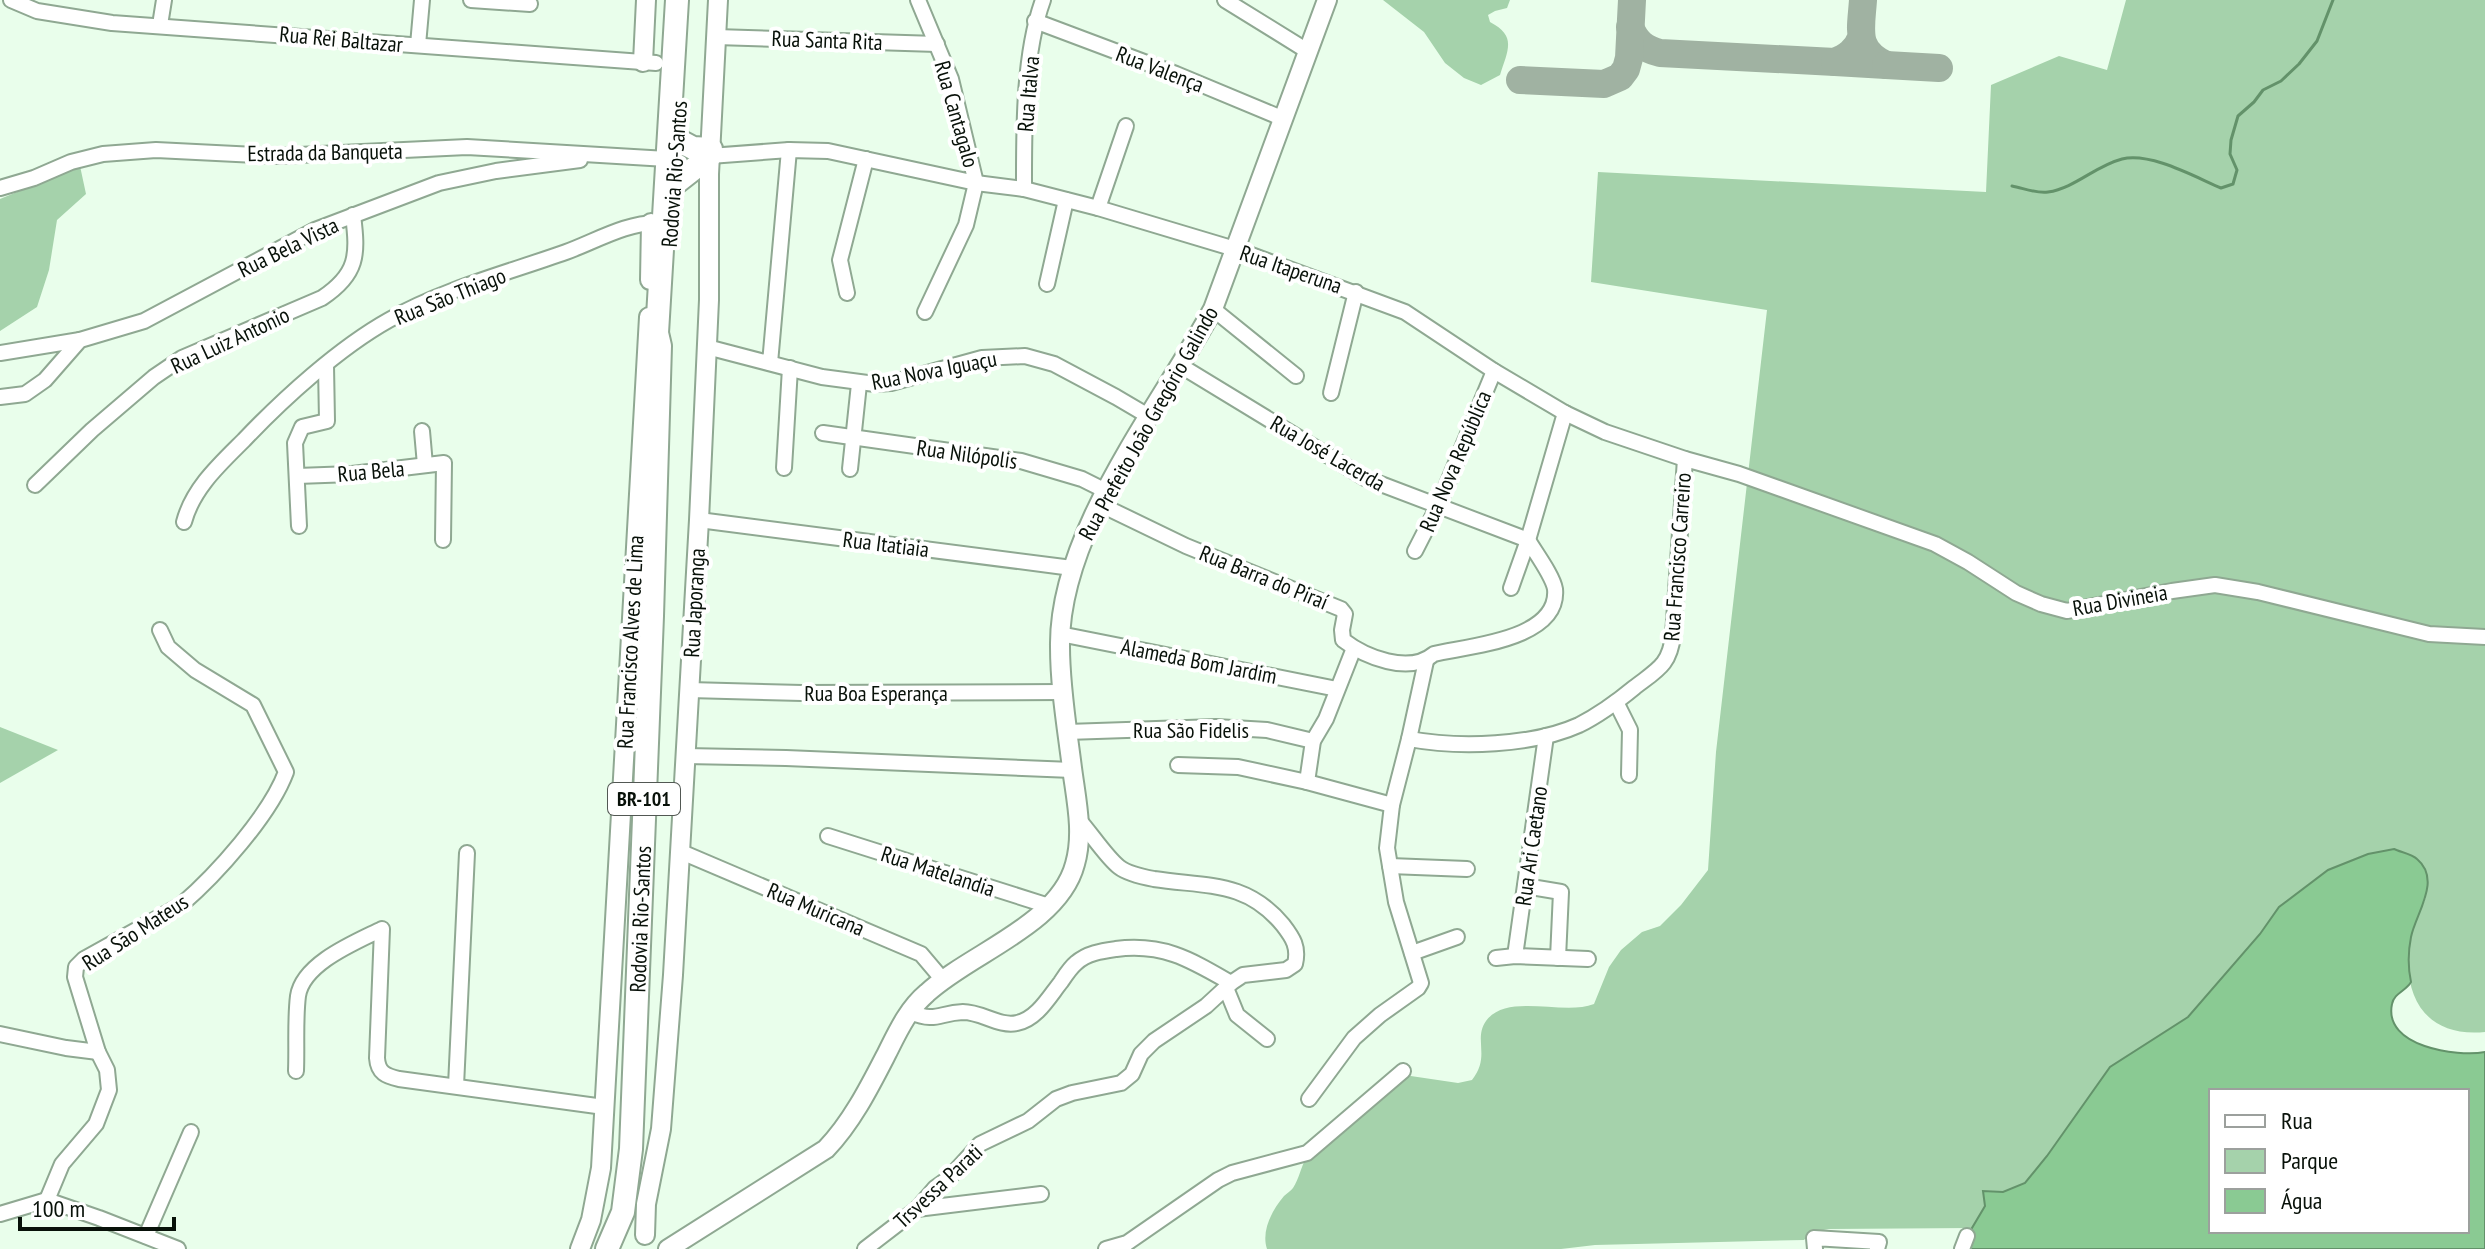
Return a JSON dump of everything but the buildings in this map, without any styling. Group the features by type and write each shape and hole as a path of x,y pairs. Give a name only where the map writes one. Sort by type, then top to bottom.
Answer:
{"highway":[{"name":"Rodovia Rio-Santos","path":"660,346 665,332 669,184 660,64 677,33 679,2"},
{"name":"Rodovia Rio-Santos","path":"666,152 679,2"},
{"path":"666,152 693,148 706,162 669,184"},
{"name":"Rodovia Rio-Santos","path":"607,1249 623,1212 631,1149 660,346 657,333 656,224 669,184"}],"main road":[{"path":"646,0 660,64"},
{"name":"Rua Japoranga","path":"655,1243 646,1204 661,1129 673,975 707,347 706,162 718,0"},
{"name":"Rua Prefeito João Gregório Galindo","path":"655,1243 826,1149 845,1128 919,1000 943,980 1028,924 1063,890 1075,864 1079,820 1067,732 1060,634 1072,568 1103,497 1213,309 1327,0"},
{"name":"Rua Francisco Alves de Lima","path":"580,1249 591,1220 601,1168 656,224"}],"street":[{"name":"Rua Rei Baltazar","path":"11,0 37,11 65,8 112,23 660,64"},
{"path":"160,25 164,0"},
{"path":"418,45 422,0"},
{"path":"471,0 530,4"},
{"name":"Rua Cantagalo","path":"918,0 951,79 976,183"},
{"name":"Rua Italva","path":"1024,189 1024,122 1035,21 1043,0"},
{"path":"1225,0 1309,52"},
{"name":"Rua Valença","path":"1035,21 1284,119"},
{"name":"Rua Santa Rita","path":"716,37 937,44"},
{"path":"1098,208 1126,126"},
{"name":"Estrada da Banqueta","path":"0,188 92,156 156,150 278,156 467,147 604,156 666,152"},
{"path":"770,363 789,150"},
{"name":"Rua Itaperuna","path":"706,162 789,150 828,151 976,183 1024,189 1235,249 1405,312 1565,413 1605,432 1685,459"},
{"name":"Rua Bela Vista","path":"0,353 80,340 144,321 315,230 439,183 496,171 604,156"},
{"path":"847,293 840,260 866,159"},
{"path":"925,312 966,225 976,183"},
{"path":"1047,284 1066,200"},
{"name":"Rua Luiz Antonio","path":"35,485 92,430 154,377 182,358 322,298 338,287 351,267 357,247 353,215"},
{"name":"Rua São Thiago","path":"184,522 188,505 199,488 228,455 267,416 352,343 436,297 614,232 656,224"},
{"path":"1331,393 1356,292"},
{"path":"1213,309 1296,376"},
{"path":"0,397 25,394 45,380 80,340"},
{"name":"Rua Nova Iguaçu","path":"707,347 859,384 891,383 982,358 1025,356 1054,364 1150,417"},
{"path":"299,526 295,443 302,427 327,421 326,366"},
{"name":"Rua José Lacerda","path":"1181,366 1365,478 1528,540"},
{"path":"784,468 790,368"},
{"name":"Rua Nova República","path":"1415,551 1439,504 1494,371"},
{"path":"850,469 859,384"},
{"path":"1511,588 1565,413"},
{"path":"422,431 425,465"},
{"name":"Rua Nilópolis","path":"823,433 1021,461 1082,479 1103,497"},
{"name":"Rua Divineia","path":"1685,459 1739,474 1935,544 2016,593 2067,611 2215,585 2272,595 2429,634 2485,637"},
{"name":"Rua Francisco Carreiro","path":"1409,739 1456,744 1546,736 1579,725 1616,702 1666,663 1672,647 1685,459"},
{"name":"Rua Bela","path":"297,476 352,474 444,463 443,540"},
{"name":"Rua Barra do Piraí","path":"1103,497 1186,546 1341,609 1345,614 1343,640 1354,648"},
{"name":"Rua Itatiaia","path":"699,520 1072,568"},
{"path":"1307,782 1313,741 1326,719 1354,648 1407,664 1426,661 1434,654 1524,634 1540,622 1552,607 1555,589 1528,540"},
{"name":"Rua São Mateus","path":"47,1200 62,1164 96,1124 109,1090 107,1070 98,1052 75,977 76,967 84,959 181,905 195,893 257,822 272,801 286,772 253,705 195,670 168,647 160,630"},
{"name":"Alameda Bom Jardim","path":"1060,634 1337,689"},
{"path":"1309,1099 1354,1038 1421,983 1396,902 1388,829 1426,661"},
{"name":"Rua Boa Esperança","path":"689,690 1063,692"},
{"path":"1616,702 1630,730 1629,775"},
{"name":"Rua São Fidelis","path":"1067,732 1216,727 1267,730 1313,741"},
{"name":"Rua Ari Caetano","path":"1515,956 1546,736"},
{"path":"685,756 1072,770"},
{"path":"1178,765 1238,767 1392,805"},
{"name":"Trsvessa Parati","path":"865,1249 917,1209 980,1144 1028,1121 1056,1099 1081,1090 1121,1083 1132,1074 1141,1054 1154,1041 1206,1006 1228,985 1243,975 1286,970 1295,964 1298,954 1294,939 1270,910 1223,886 1139,876 1119,867 1079,820"},
{"name":"Rua Matelandia","path":"828,836 1049,906"},
{"name":"Rua Muricana","path":"679,851 921,954 943,980"},
{"path":"456,1086 467,853"},
{"path":"1390,866 1467,869"},
{"path":"1525,886 1561,892 1558,958"},
{"path":"296,1071 298,993 309,972 346,947 382,929 378,1066 388,1076 604,1107"},
{"path":"1412,953 1457,937"},
{"path":"910,1012 931,1019 962,1012 979,1014 1003,1023 1016,1023 1030,1018 1039,1009 1075,963 1091,954 1140,946 1172,952 1191,960 1228,985 1237,1015 1267,1039"},
{"path":"1496,958 1588,959"},
{"path":"0,1034 98,1052"},
{"path":"1106,1249 1127,1243 1232,1173 1307,1153 1403,1071"},
{"path":"150,1241 191,1132"},
{"path":"917,1209 1041,1194"},
{"path":"0,1214 47,1200 178,1249"},
{"path":"1815,1244 1878,1245"}],"green space":[{"path":"1383,0 1510,0 1507,8 1488,15 1490,22 1499,27 1507,38 1507,51 1500,75 1481,85 1464,78 1445,63 1424,32"},
{"path":"2126,0 2485,0 2485,1032 2446,1028 2432,1020 2413,994 2409,977 2411,938 2426,897 2279,907 2260,934 2188,1017 2110,1067 2025,1183 2003,1192 1985,1206 1972,1228 1829,1229 1812,1232 1804,1240 1595,1245 1561,1249 1267,1249 1265,1235 1272,1214 1292,1189 1306,1158 1404,1075 1458,1083 1472,1080 1480,1063 1482,1028 1495,1012 1521,1006 1567,1008 1594,1004 1609,967 1621,950 1642,932 1660,926 1708,870 1716,752 1767,310 1591,282 1598,172 1986,192 1991,85 2059,56 2107,70"},
{"path":"80,166 86,194 57,220 49,270 37,307 0,331 0,199"},
{"path":"0,727 58,750 0,783"}],"water":[{"path":"2394,849 2409,854 2424,867 2427,887 2410,943 2411,982 2395,997 2392,1019 2410,1039 2425,1046 2457,1053 2485,1052 2485,1249 1966,1249 1972,1228 1985,1206 1983,1191 2003,1192 2025,1183 2110,1067 2188,1017 2260,934 2279,907 2328,870 2368,854"}],"waterway":[{"path":"2012,186 2039,192 2058,190 2112,162 2134,158 2159,162 2221,188 2233,184 2237,170 2230,154 2231,140 2238,116 2263,90 2281,81 2299,64 2317,41 2333,0"}],"taxiway":[{"path":"1520,80 1604,84 1620,77 1629,58 1632,0"},
{"path":"1861,38 1851,53 1835,62 1886,65 1864,46 1861,30 1863,0"},
{"path":"1630,27 1641,44 1660,53 1835,62"},
{"path":"1886,65 1939,68"}]}
